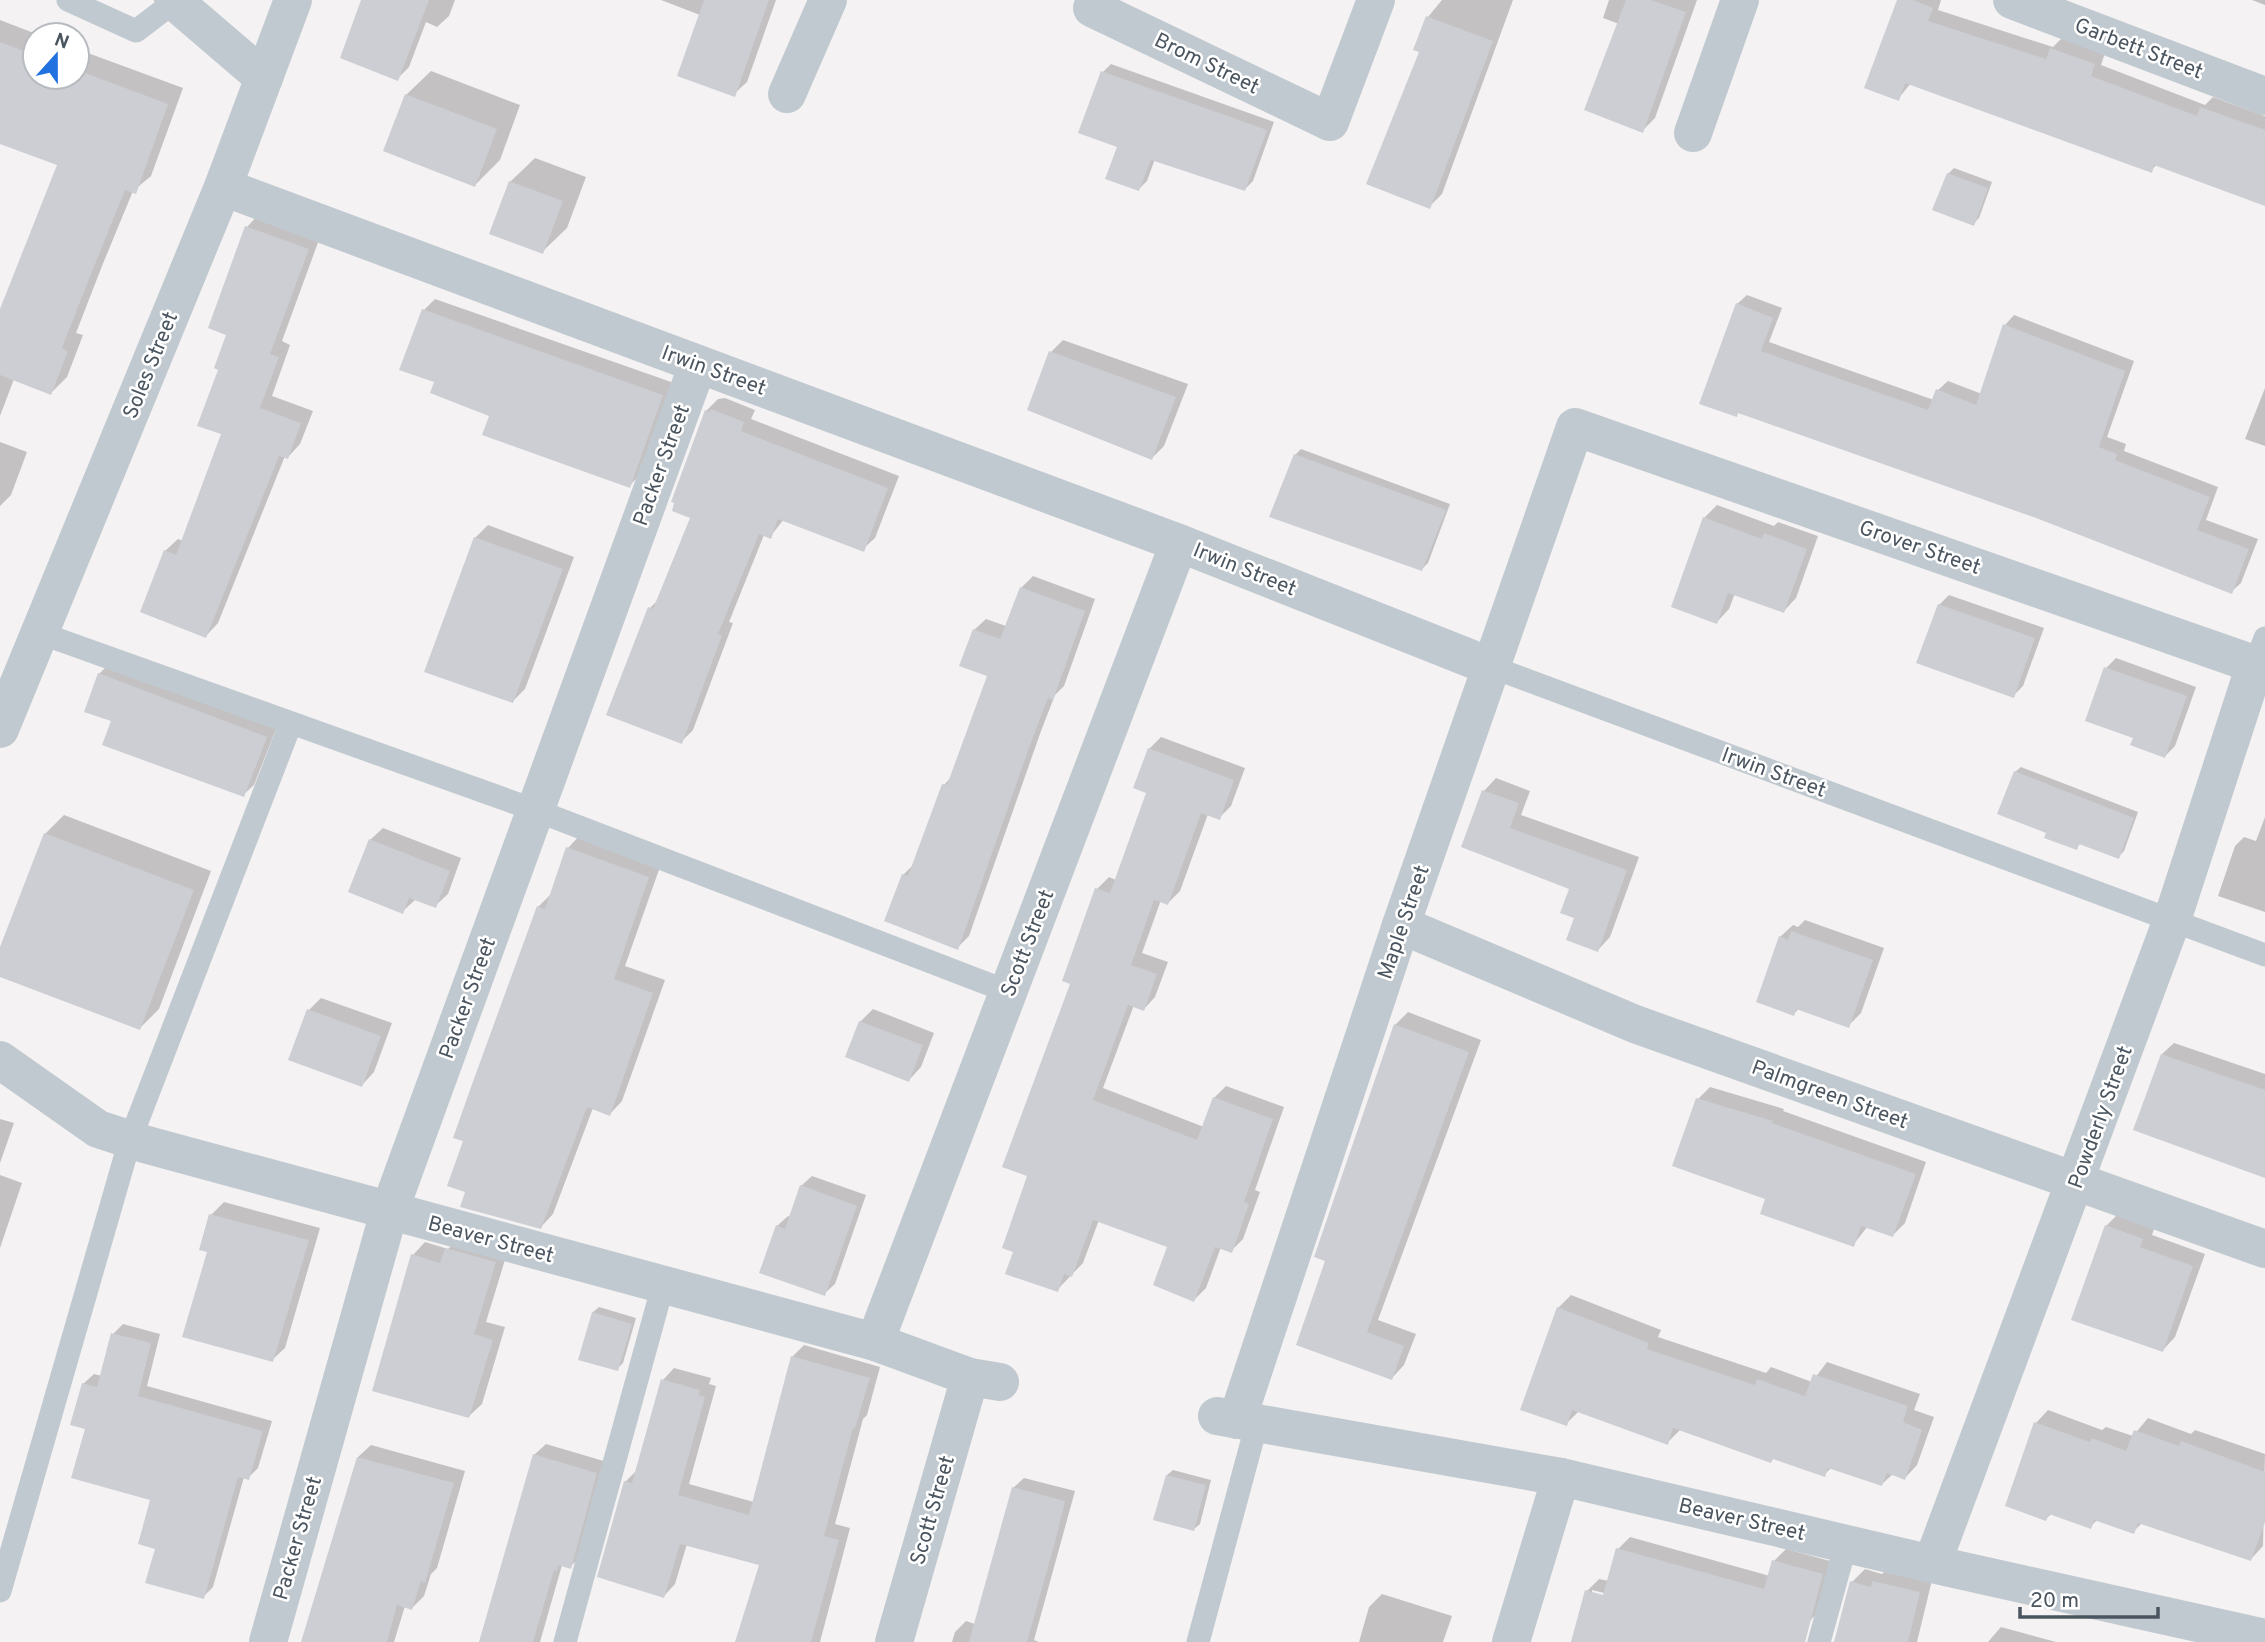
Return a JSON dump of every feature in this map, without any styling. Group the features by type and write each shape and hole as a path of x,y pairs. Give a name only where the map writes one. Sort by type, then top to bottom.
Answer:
{"street":[{"name":"Soles Street","path":"0,729 223,187 293,0"},
{"path":"787,94 828,0"},
{"name":"Brom Street","path":"1093,4 1330,122 1376,0"},
{"path":"1693,133 1740,0"},
{"name":"Garbett Street","path":"2012,0 2265,96"},
{"path":"173,1 264,78"},
{"name":"Irwin Street","path":"223,187 1179,543 1492,667"},
{"name":"Packer Street","path":"268,1642 389,1212 698,364"},
{"name":"Grover Street","path":"1575,426 2262,657"},
{"name":"Maple Street","path":"1237,1419 1401,925 1575,426"},
{"name":"Scott Street","path":"876,1342 1179,543"},
{"name":"Powderly Street","path":"1932,1564 2172,920 2262,657"},
{"name":"Palmgreen Street","path":"1401,925 1635,1024 2265,1249"},
{"name":"Beaver Street","path":"0,1060 98,1129 130,1140 876,1342 985,1380"},
{"name":"Scott Street","path":"894,1642 985,1380"},
{"name":"Beaver Street","path":"1237,1419 1561,1477 1932,1564 2143,1628 2265,1638"},
{"path":"1511,1642 1561,1477"}],"lane":[{"path":"68,0 136,31 173,1"},
{"path":"40,633 535,810 1009,992"},
{"name":"Irwin Street","path":"1492,667 2265,955"},
{"path":"0,1591 130,1140 291,723"},
{"path":"565,1642 663,1285"},
{"path":"1198,1642 1237,1419"},
{"path":"1819,1642 1846,1544"}],"building":[{"path":"361,0 429,0 398,81 340,58"},
{"path":"704,0 769,0 735,97 677,76"},
{"path":"1626,0 1651,0 1686,12 1643,133 1584,110"},
{"path":"1897,0 1913,0 1933,8 1928,21 2046,59 2050,48 2095,64 2091,76 2197,116 2200,107 2265,130 2265,206 2154,165 2152,173 1905,83 1899,101 1864,88"},
{"path":"1426,16 1493,41 1430,209 1366,184 1419,52 1413,50"},
{"path":"0,42 21,50 21,91 91,91 91,75 168,104 136,194 125,190 87,284 62,348 68,351 51,395 0,375 0,309 57,165 0,144"},
{"path":"1101,71 1267,130 1245,191 1151,160 1139,191 1105,179 1117,147 1078,133"},
{"path":"405,94 497,129 475,187 383,151"},
{"path":"1947,173 1988,188 1974,226 1932,210"},
{"path":"509,181 563,201 543,254 489,234"},
{"path":"245,226 309,249 270,354 279,357 260,408 301,423 288,459 279,456 206,638 140,612 164,550 176,555 221,434 197,426 218,370 214,368 226,335 208,328"},
{"path":"1736,303 1773,318 1761,351 1928,410 1936,389 1976,405 2003,324 2125,371 2099,447 2117,454 2115,460 2210,497 2197,530 2249,549 2232,594 2036,518 1738,413 1737,417 1699,404"},
{"path":"422,309 663,395 630,488 482,435 489,416 430,393 434,382 399,370"},
{"path":"1049,351 1176,397 1152,460 1027,410"},
{"path":"711,409 744,422 741,431 888,488 864,552 778,519 771,539 759,534 718,634 722,635 682,744 606,715 648,607 653,609 690,518 672,511 674,503 671,502 705,410 710,412"},
{"path":"1294,454 1446,510 1422,571 1269,517"},
{"path":"1703,517 1762,539 1764,533 1807,549 1784,613 1728,593 1717,624 1671,607"},
{"path":"474,537 563,569 513,703 424,672"},
{"path":"1020,587 1085,611 1053,700 1048,698 1030,745 958,950 884,921 902,874 908,876 942,784 947,785 987,676 959,666 973,629 1000,639"},
{"path":"1938,604 2035,638 2014,698 1916,663"},
{"path":"2104,667 2187,696 2165,758 2130,745 2133,738 2085,721"},
{"path":"98,673 267,737 244,797 102,745 111,721 84,712"},
{"path":"1148,748 1234,780 1220,820 1201,813 1168,905 1154,900 1131,965 1157,974 1144,1011 1128,1005 1093,1100 1197,1140 1213,1097 1273,1119 1244,1202 1249,1204 1232,1253 1215,1247 1194,1302 1153,1285 1167,1247 1093,1220 1072,1277 1064,1274 1058,1292 1005,1274 1013,1252 1002,1248 1027,1176 1002,1167 1070,984 1062,981 1095,888 1110,893 1146,793 1133,788"},
{"path":"2014,771 2134,818 2119,859 2079,844 2077,850 2044,838 2046,833 1997,814"},
{"path":"1482,790 1519,803 1510,828 1627,870 1598,952 1566,940 1574,918 1560,913 1569,889 1461,847"},
{"path":"44,833 194,890 140,1030 0,977 0,947"},
{"path":"369,839 450,871 436,908 409,898 403,914 348,892"},
{"path":"566,847 649,877 614,979 653,993 610,1116 587,1107 541,1229 460,1207 465,1192 447,1186 463,1141 453,1138 537,906 545,909"},
{"path":"1791,931 1873,960 1849,1028 1796,1009 1794,1016 1756,1002 1779,936 1788,940"},
{"path":"307,1009 381,1036 362,1087 288,1060"},
{"path":"859,1021 923,1045 909,1082 845,1057"},
{"path":"1394,1024 1469,1052 1367,1332 1404,1346 1392,1380 1296,1345 1325,1261 1314,1257"},
{"path":"2161,1054 2265,1090 2265,1178 2133,1130"},
{"path":"1696,1098 1773,1121 1772,1123 1916,1174 1893,1237 1861,1226 1854,1247 1760,1214 1765,1199 1672,1166"},
{"path":"800,1185 857,1206 825,1296 759,1273 776,1225 785,1229"},
{"path":"209,1214 309,1240 273,1362 182,1337 207,1252 199,1250"},
{"path":"2105,1225 2143,1239 2140,1247 2193,1266 2163,1352 2071,1320"},
{"path":"445,1248 496,1262 474,1334 493,1340 469,1418 372,1391 411,1254 440,1263"},
{"path":"1557,1307 1649,1343 1647,1349 1755,1385 1757,1379 1805,1396 1813,1374 1908,1406 1903,1422 1922,1430 1905,1480 1887,1473 1882,1486 1828,1468 1825,1477 1773,1459 1771,1463 1673,1428 1668,1445 1572,1410 1567,1426 1520,1410"},
{"path":"592,1312 632,1324 618,1371 578,1360"},
{"path":"111,1333 151,1343 138,1396 263,1431 249,1480 238,1477 204,1599 145,1583 155,1549 138,1544 150,1500 71,1478 85,1429 70,1425 82,1383 97,1387"},
{"path":"791,1356 870,1378 853,1428 824,1536 839,1540 811,1642 735,1642 759,1565 680,1544 664,1598 597,1577 624,1481 632,1483 661,1379 700,1390 699,1395 705,1397 678,1495 749,1515"},
{"path":"2034,1422 2090,1442 2092,1438 2126,1451 2134,1430 2179,1446 2181,1441 2265,1472 2265,1522 2251,1561 2138,1523 2134,1534 2094,1520 2091,1529 2049,1514 2046,1521 2005,1506"},
{"path":"533,1454 597,1473 571,1569 558,1565 557,1571 554,1570 533,1642 479,1642"},
{"path":"357,1457 454,1483 425,1583 421,1581 412,1610 397,1605 387,1642 301,1642"},
{"path":"1166,1475 1206,1485 1194,1531 1153,1520"},
{"path":"1012,1487 1065,1501 1055,1542 1027,1642 969,1642"},
{"path":"1616,1548 1764,1589 1772,1560 1823,1574 1805,1642 1571,1642 1585,1590 1603,1595"},
{"path":"1850,1581 1871,1587 1872,1581 1920,1592 1908,1642 1834,1642"}]}
